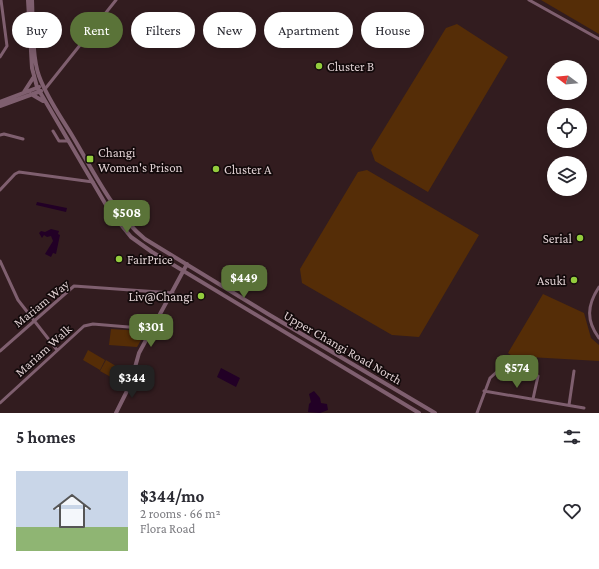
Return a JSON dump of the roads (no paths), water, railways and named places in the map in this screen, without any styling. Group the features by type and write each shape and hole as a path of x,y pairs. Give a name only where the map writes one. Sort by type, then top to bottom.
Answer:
{"street":[{"path":"0,57 7,46 1,0"},
{"name":"Upper Changi Road North","path":"28,0 34,77 38,89 67,141 109,210 131,237 183,272 419,413"},
{"name":"Upper Changi Road North","path":"32,0 37,67 44,87 122,217 134,230 145,239 435,413"},
{"path":"0,102 24,92 38,89 50,84 116,0"},
{"path":"529,0 599,39"},
{"path":"24,92 34,77"},
{"path":"0,106 30,94 38,89"},
{"path":"30,94 45,102"},
{"name":"Upper Changi Road North","path":"53,131 59,140 67,141"},
{"path":"0,135 4,134 23,139"},
{"path":"0,190 19,172 92,182"},
{"path":"0,262 18,300 57,350"},
{"path":"116,413 130,385 139,353 188,264"},
{"name":"Mariam Way","path":"0,351 74,286 173,293"},
{"path":"599,287 593,296 589,315 590,324 599,338"},
{"name":"Mariam Walk","path":"0,403 80,329 88,325 152,329"},
{"path":"322,356 323,346"},
{"path":"477,413 484,391 492,375 511,359"},
{"path":"569,405 574,371"},
{"path":"533,399 538,376"},
{"path":"484,391 584,408"}],"place":[{"name":"Cluster B","path":"319,66"},
{"name":"Changi Women's Prison","path":"90,159"},
{"name":"Cluster A","path":"216,169"},
{"name":"Serial","path":"580,238"},
{"name":"FairPrice","path":"119,259"},
{"name":"Asuki","path":"574,280"},
{"name":"Liv@Changi","path":"201,296"}]}
